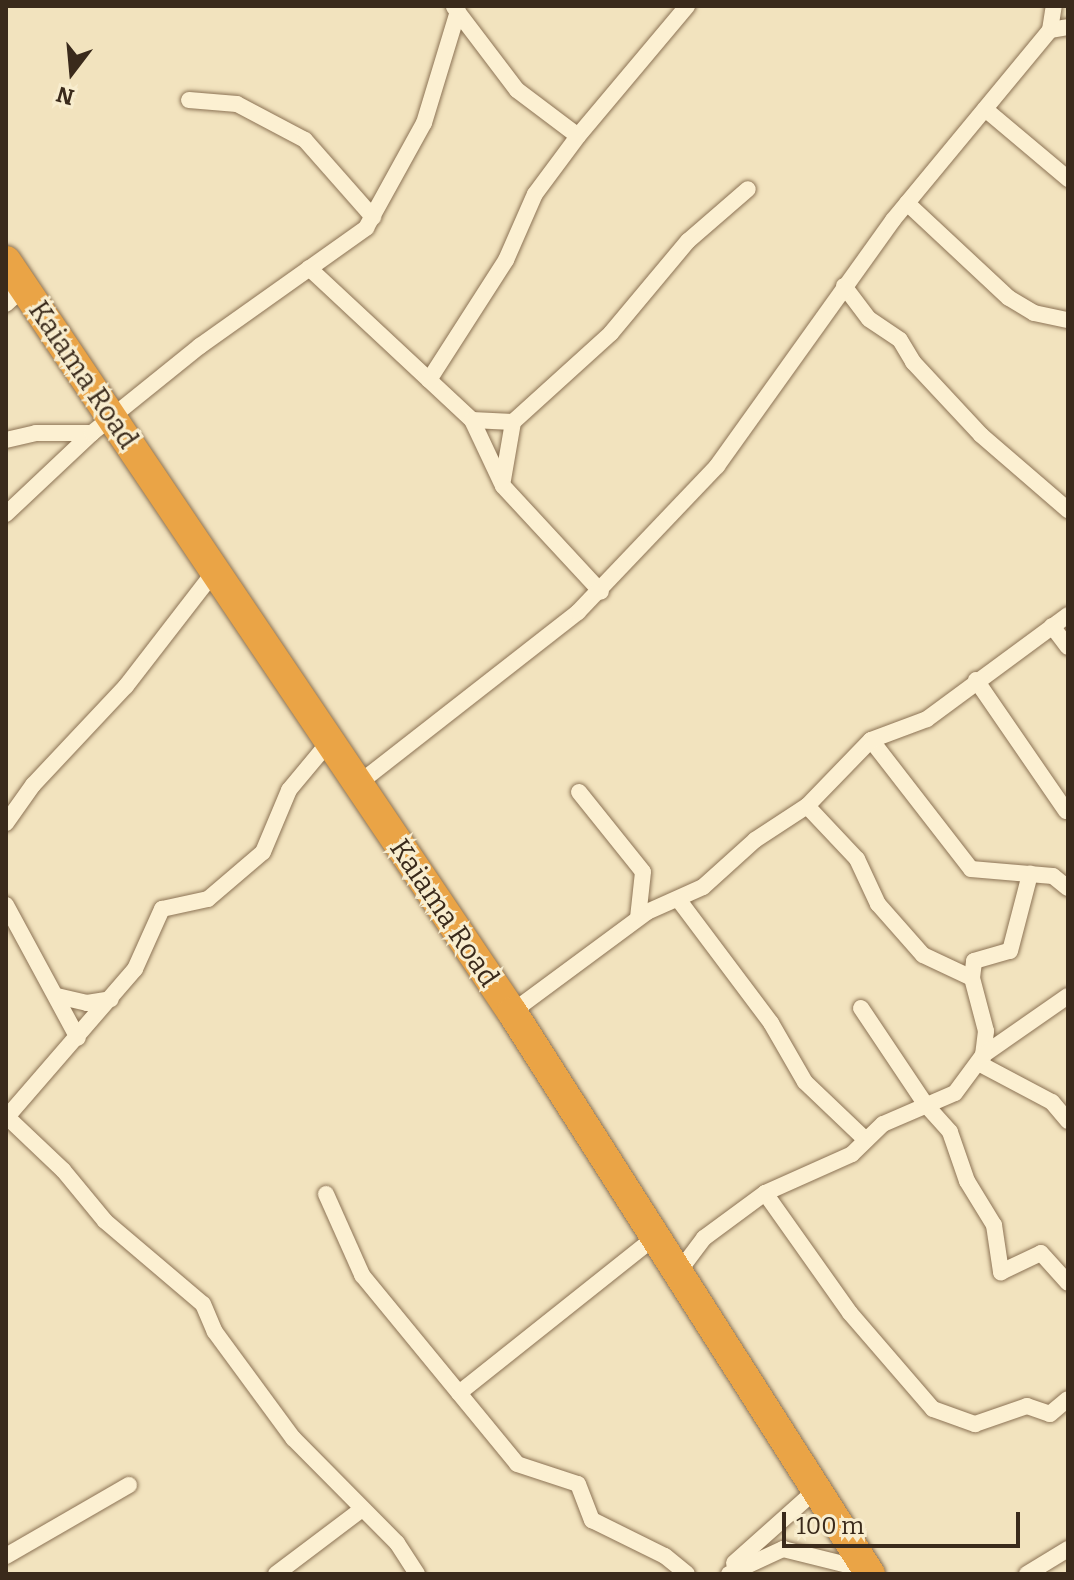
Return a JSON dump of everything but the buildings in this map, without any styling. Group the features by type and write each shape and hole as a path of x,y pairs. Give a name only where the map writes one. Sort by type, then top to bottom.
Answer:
{"highway":[{"name":"Kaiama Road","path":"6,261 15,296 102,424 214,572 512,1012 868,1572"}],"street":[{"path":"429,380 506,260 535,194 578,136 687,6"},
{"path":"358,784 601,592 717,466 844,286 907,203 1050,30 1054,6"},
{"path":"456,8 517,90 578,136"},
{"path":"6,514 102,424 366,228 424,123 456,8"},
{"path":"1050,30 1068,27"},
{"path":"189,100 237,104 305,140 373,217"},
{"path":"985,109 1068,179"},
{"path":"503,486 513,422 611,333 688,241 748,189"},
{"path":"907,203 1009,298 1034,313 1068,320"},
{"path":"309,268 472,420 503,486 601,592"},
{"path":"844,286 869,319 900,340 913,362 981,435 1068,510"},
{"path":"472,420 513,422"},
{"path":"6,440 102,424"},
{"path":"6,823 33,785 126,686 214,572"},
{"path":"512,1012 638,918 703,887 755,840 807,806 871,740 927,719 1068,615"},
{"path":"1052,626 1068,647"},
{"path":"976,680 1066,811"},
{"path":"871,740 971,869 1053,876 1068,888"},
{"path":"329,742 289,790 263,852 208,899 162,909 146,954 78,1038 6,1117 63,1170 105,1221 203,1304 215,1332 293,1438 397,1543 417,1574"},
{"path":"579,792 643,872 638,918"},
{"path":"807,806 857,859 878,904 923,955 972,978"},
{"path":"1030,874 1010,951 974,961 972,978 986,1031 982,1065 1052,1102 1068,1121"},
{"path":"678,899 771,1023 805,1082 866,1140"},
{"path":"6,905 37,970 57,996 78,1038"},
{"path":"57,996 87,1003 111,999"},
{"path":"677,1274 704,1238 765,1193 852,1154 883,1124 955,1093 983,1055 1068,996"},
{"path":"861,1008 926,1105 950,1132 967,1181 994,1225 1001,1272 1041,1253 1068,1283"},
{"path":"765,1193 850,1313 933,1409 975,1424 1027,1406 1050,1414 1068,1399"},
{"path":"326,1194 362,1275 517,1464 578,1484 592,1520 665,1556 687,1574"},
{"path":"459,1393 654,1238"},
{"path":"6,1556 129,1485"},
{"path":"719,1574 776,1531 816,1490"},
{"path":"276,1574 361,1510"},
{"path":"729,1574 783,1549 868,1572"},
{"path":"1027,1574 1068,1549"}]}
